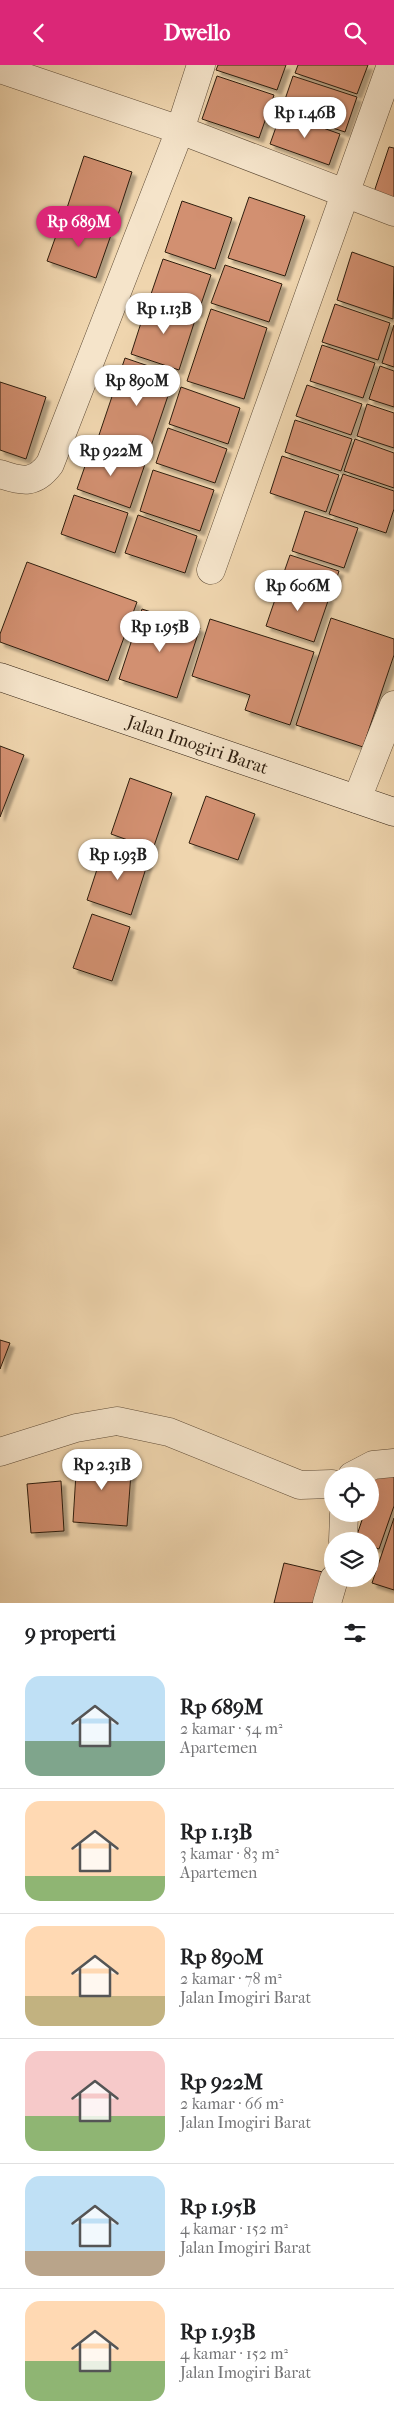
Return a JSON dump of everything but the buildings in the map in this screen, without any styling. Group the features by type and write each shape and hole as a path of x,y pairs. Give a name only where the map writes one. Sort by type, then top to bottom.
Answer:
{"street":[{"path":"0,474 27,481 42,475 50,464 180,130 202,65"},
{"path":"211,570 391,65"},
{"path":"4,73 180,130 394,212"},
{"name":"Jalan Imogiri Barat","path":"0,677 394,811"},
{"path":"357,799 394,705"},
{"path":"0,1452 76,1428 117,1421 169,1432 300,1485 324,1484"},
{"path":"369,1467 394,1463"},
{"path":"327,1603 332,1587"}]}
